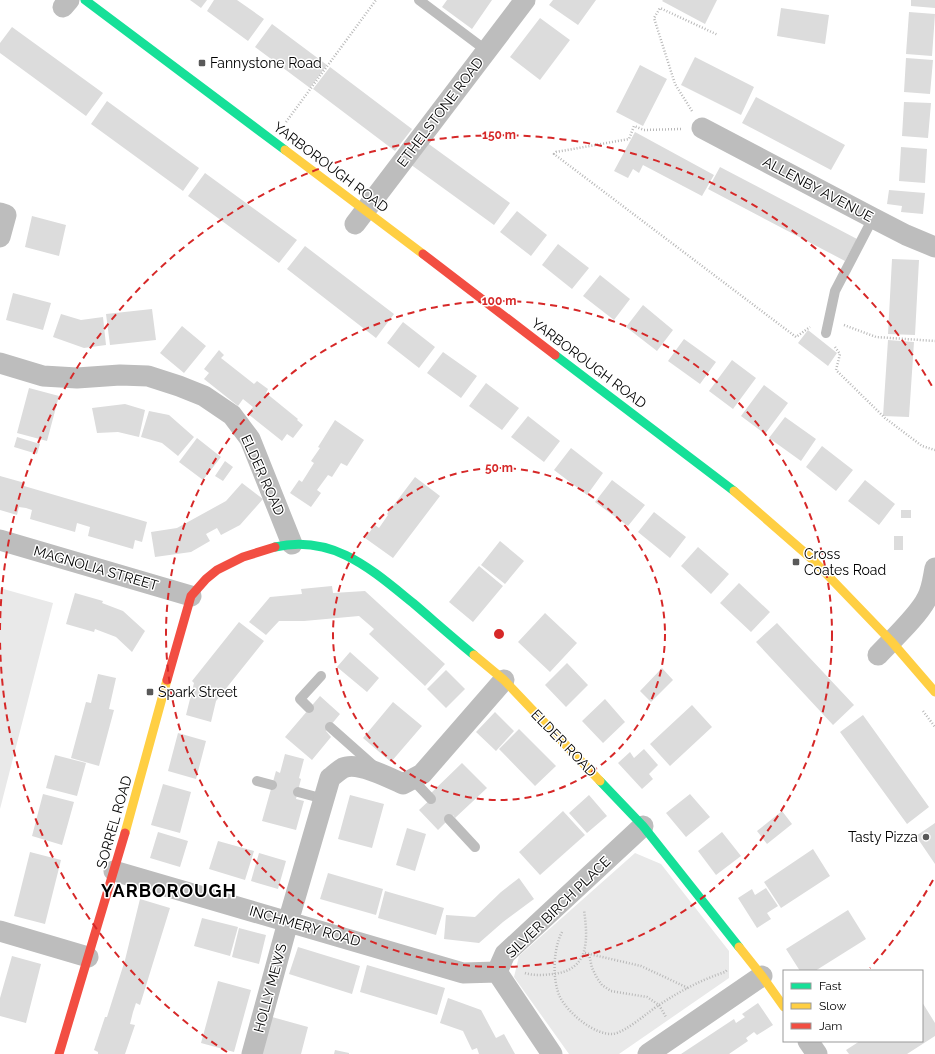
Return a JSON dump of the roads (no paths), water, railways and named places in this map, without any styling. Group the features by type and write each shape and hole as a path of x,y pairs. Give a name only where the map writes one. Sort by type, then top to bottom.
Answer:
{"street":[{"name":"YARBOROUGH ROAD","path":"85,0 272,140 360,217 738,494 812,559 885,648 935,692"},
{"name":"ETHELSTONE ROAD","path":"360,217 525,0"},
{"name":"ALLENBY AVENUE","path":"702,128 906,235 935,247"},
{"path":"0,213 6,215 0,237"},
{"name":"ELDER ROAD","path":"0,363 44,376 77,378 120,375 148,376 204,396 232,415 250,439 292,544"},
{"name":"MAGNOLIA STREET","path":"0,540 191,596"},
{"name":"ELDER ROAD","path":"191,596 216,571 230,563 266,550 292,544 317,545 341,553 360,562 379,575 504,680 644,826 745,954 783,1006"},
{"path":"885,648 918,612 927,599 933,581 935,568"},
{"name":"SORREL ROAD","path":"60,1054 114,871 191,596"},
{"path":"413,780 422,774 504,680"},
{"name":"HOLLY MEWS","path":"252,1054 288,922 330,778 344,768 360,767 382,774 404,784 413,780"},
{"name":"SILVER BIRCH PLACE","path":"552,1054 501,963 573,891 644,826"},
{"name":"INCHMERY ROAD","path":"114,871 463,973 501,963"},
{"path":"0,931 88,957"},
{"path":"648,1054 762,976"},
{"path":"809,1042 817,1054"}],"lane":[{"path":"419,0 487,51"},
{"path":"826,333 835,291 873,218"},
{"path":"310,708 300,700 321,676"},
{"path":"330,726 382,774"},
{"path":"413,780 430,799"},
{"path":"256,781 272,785"},
{"path":"298,792 324,799"},
{"path":"449,818 475,847"}],"place":[{"name":"Fannystone Road","path":"202,63"},
{"name":"Cross Coates Road","path":"796,562"},
{"name":"Spark Street","path":"150,692"},
{"name":"Tasty Pizza","path":"926,837"}],"district":[{"name":"YARBOROUGH","path":"169,891"}]}
